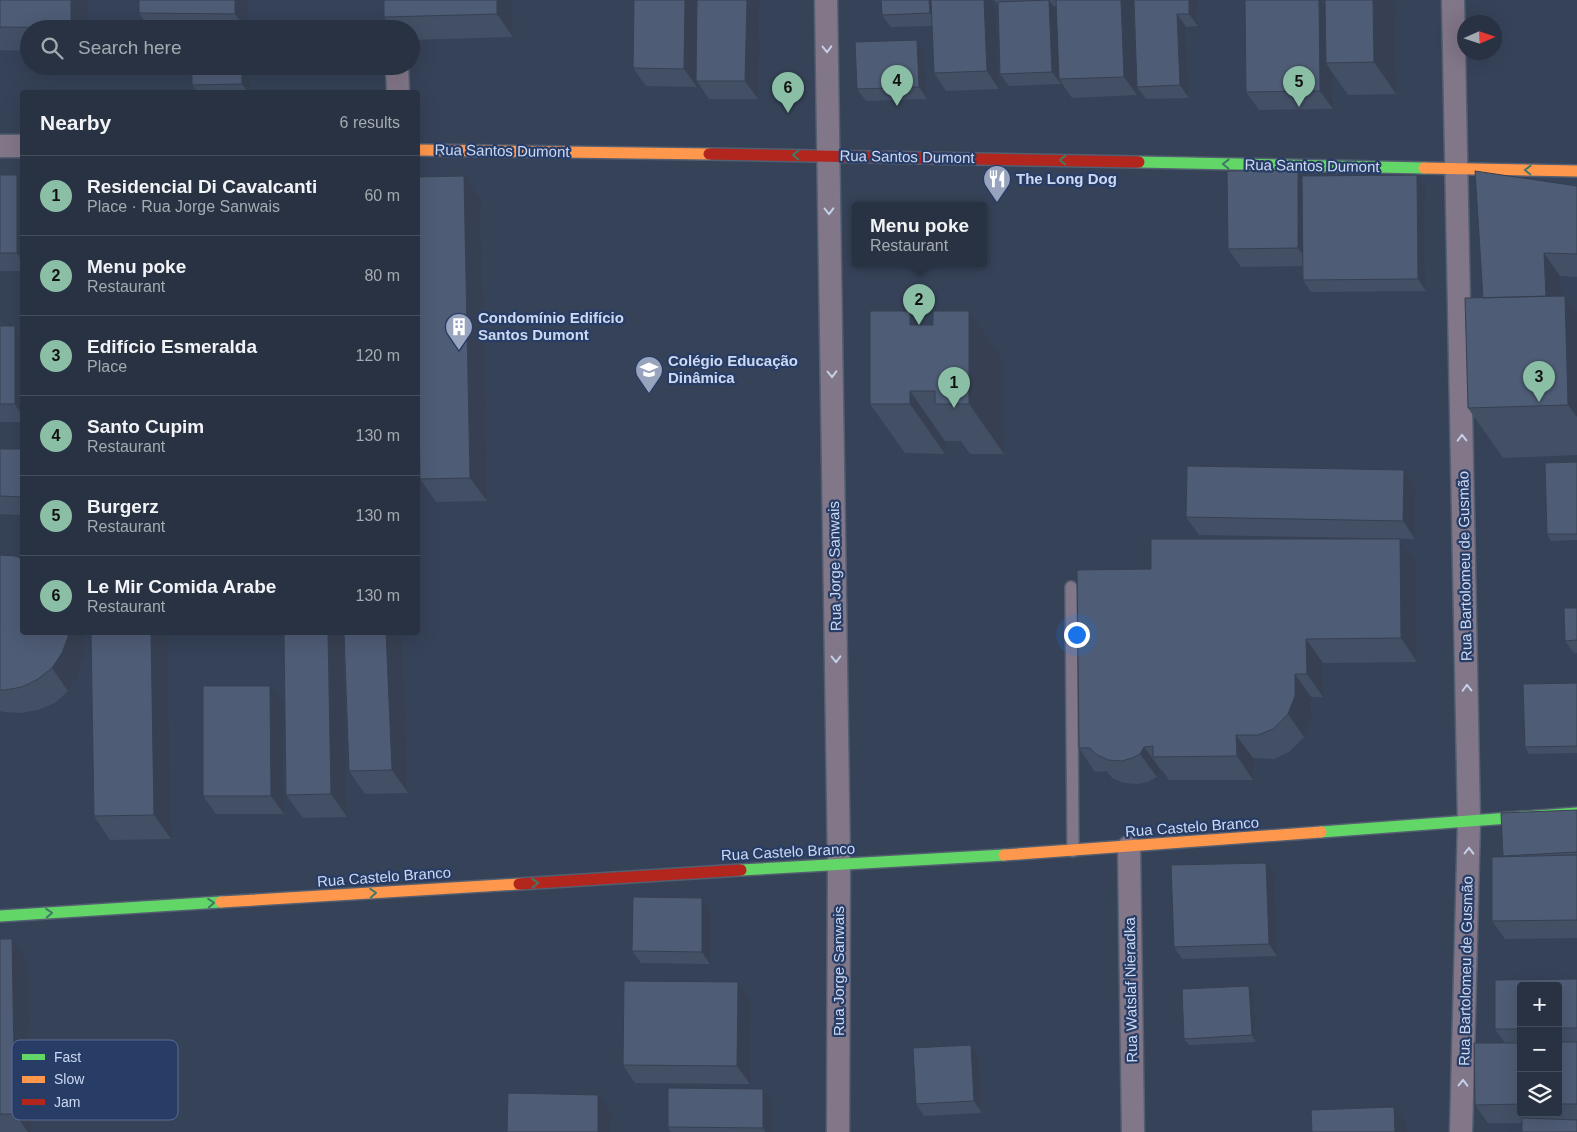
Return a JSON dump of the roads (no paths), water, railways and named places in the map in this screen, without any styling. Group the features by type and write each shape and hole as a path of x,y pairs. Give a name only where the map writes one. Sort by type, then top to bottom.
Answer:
{"street":[{"name":"Rua Jorge Sanwais","path":"826,0 839,864 838,1132"},
{"name":"Rua Bartolomeu de Gusmão","path":"1453,0 1470,821 1462,1132"},
{"path":"397,75 398,90"},
{"path":"0,146 20,146"},
{"name":"Rua Santos Dumont","path":"420,150 828,155 1577,170"},
{"name":"Rua Castelo Branco","path":"0,916 839,864 1073,852 1577,813"},
{"name":"Rua Watslaf Nieradka","path":"1129,847 1133,1132"}],"lane":[{"path":"1071,587 1073,852"}],"place":[{"name":"Santo Cupim","path":"897,106"},
{"name":"Burgerz","path":"1299,107"},
{"name":"Le Mir Comida Arabe","path":"788,113"},
{"name":"The Long Dog","path":"997,203"},
{"name":"Menu poke","path":"919,325"},
{"name":"Condomínio Edifício Santos Dumont","path":"459,351"},
{"name":"Colégio Educação Dinâmica","path":"649,394"},
{"name":"Edifício Esmeralda","path":"1539,402"},
{"name":"Residencial Di Cavalcanti","path":"954,408"}]}
